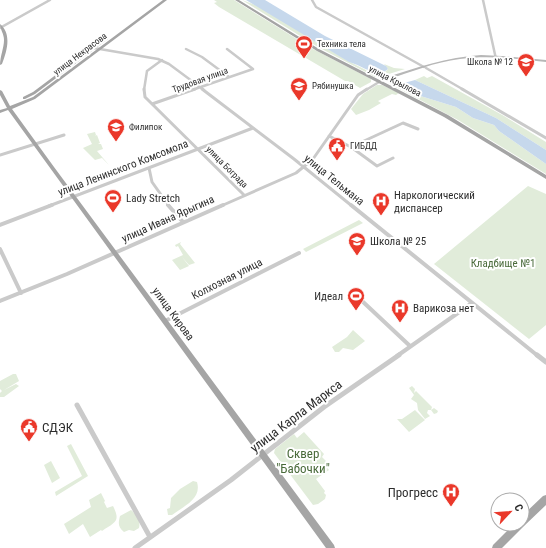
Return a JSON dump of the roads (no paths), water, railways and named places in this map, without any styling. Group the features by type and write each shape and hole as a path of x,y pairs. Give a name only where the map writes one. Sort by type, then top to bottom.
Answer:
{"main road":[{"name":"улица Некрасова","path":"0,112 34,93 158,0"},
{"name":"улица Некрасова","path":"0,108 9,107 34,98 164,0"},
{"name":"улица Крылова","path":"237,0 316,49 446,116 546,177"},
{"path":"0,64 6,42 1,27"},
{"name":"улица Кирова","path":"0,91 9,107 35,144 331,548"},
{"path":"530,514 546,499"},
{"path":"496,548 512,532"}],"street":[{"path":"1,27 50,0"},
{"path":"312,0 316,7 546,138"},
{"path":"483,0 496,58"},
{"name":"улица Тельмана","path":"94,48 162,60 169,64 304,168 546,362"},
{"path":"186,49 202,57 229,77"},
{"name":"Трудовая улица","path":"152,104 253,69 227,49"},
{"path":"379,82 458,58 496,58 546,62"},
{"name":"улица Бограда","path":"162,60 147,71 144,95 244,196"},
{"name":"улица Ивана Ярыгина","path":"0,301 296,173 304,168 313,159 358,94 379,82"},
{"path":"351,148 403,123 418,129"},
{"name":"улица Ленинского Комсомола","path":"0,225 253,128"},
{"path":"0,155 64,135"},
{"path":"329,136 351,148 377,166 393,158"},
{"path":"149,168 154,185 165,201 183,222"},
{"path":"0,248 21,293"},
{"name":"Колхозная улица","path":"165,321 298,253"},
{"path":"361,300 410,346"},
{"name":"улица Карла Маркса","path":"135,548 262,455 324,407 472,303"},
{"path":"77,405 150,537"}],"water":[{"path":"246,0 265,0 325,36 386,66 388,69 384,72 374,72 349,62"},
{"path":"415,80 496,118 546,150 546,164 499,131 494,125 473,118 456,107 414,94 397,85"}],"place":[{"name":"Техника тела","path":"304,59"},
{"name":"Школа № 12","path":"526,77"},
{"name":"Рябинушка","path":"299,101"},
{"name":"Филипок","path":"116,142"},
{"name":"ГИБДД","path":"337,161"},
{"name":"Lady Stretch","path":"113,213"},
{"name":"Наркологический диспансер","path":"381,216"},
{"name":"Школа № 25","path":"357,256"},
{"name":"Идеал","path":"356,311"},
{"name":"Варикоза нет","path":"400,323"},
{"name":"СДЭК","path":"29,442"},
{"name":"Прогресс","path":"451,507"}],"park label":[{"name":"Кладбище №1","path":"503,263"},
{"name":"Сквер \"Бабочки\"","path":"303,460"}]}
